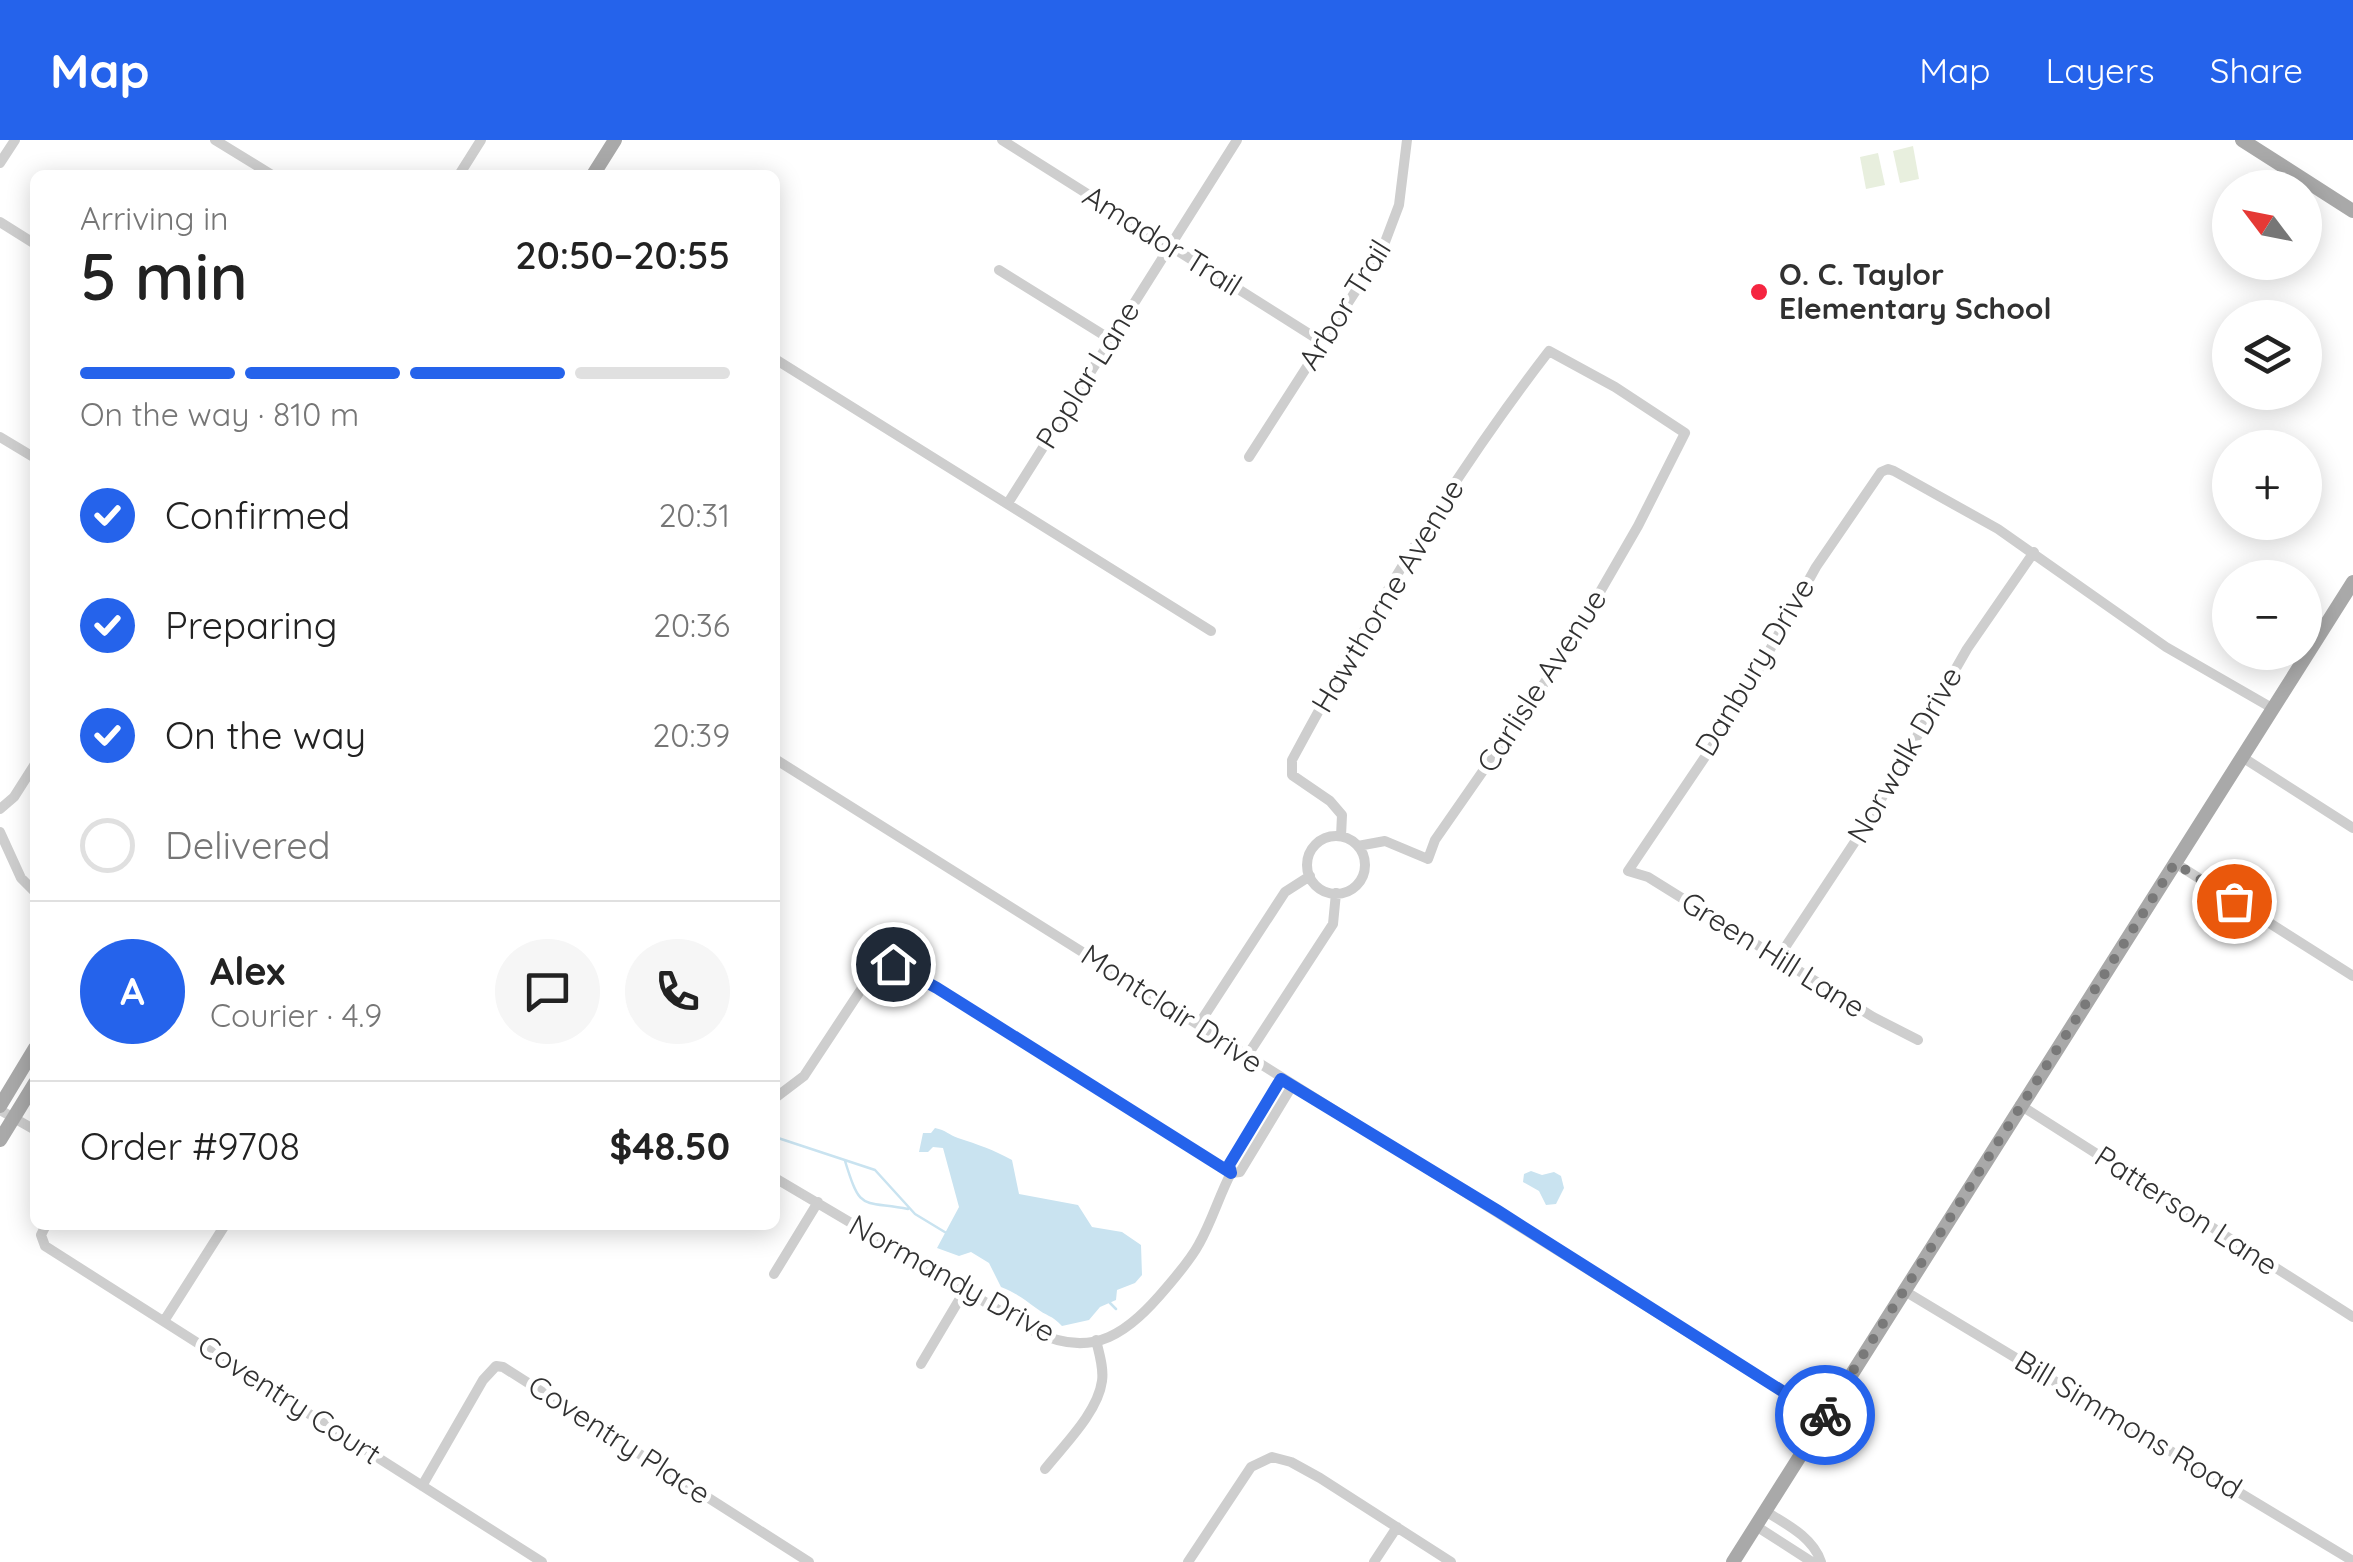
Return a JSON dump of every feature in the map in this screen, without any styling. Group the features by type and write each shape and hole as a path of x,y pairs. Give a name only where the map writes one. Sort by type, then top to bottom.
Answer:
{"main road":[{"path":"596,170 615,140"},
{"path":"2242,140 2353,211"},
{"path":"1733,1562 2353,582"},
{"path":"0,1140 5,1111 30,1058"},
{"path":"5,1111 30,1088"}],"street":[{"path":"0,163 15,140"},
{"path":"215,140 264,170"},
{"path":"461,170 481,140"},
{"name":"Amador Trail","path":"1002,140 1021,145 1168,246 1322,342"},
{"name":"Poplar Lane","path":"1008,502 1237,140"},
{"name":"Arbor Trail","path":"1249,457 1392,230 1407,140"},
{"path":"0,222 30,241"},
{"path":"999,270 1110,339"},
{"name":"Carlisle Avenue","path":"1358,846 1385,841 1428,860 1436,840 1562,656 1638,526 1685,433 1616,387 1549,351"},
{"name":"Hawthorne Avenue","path":"1341,836 1342,814 1292,775 1292,760 1374,609 1438,508 1549,351"},
{"path":"780,361 1211,631"},
{"path":"0,437 30,455"},
{"name":"Danbury Drive","path":"1628,871 1734,714 1816,567 1881,472 1888,469 2034,552"},
{"path":"2034,552 2123,619 2272,708"},
{"name":"Norwalk Drive","path":"1778,958 1868,822 1968,649 2034,552"},
{"path":"2242,757 2353,828"},
{"name":"Montclair Drive","path":"780,762 1823,1417"},
{"path":"0,809 14,797 30,772"},
{"path":"0,832 6,860 30,887"},
{"path":"1341,836 1358,846 1365,863 1354,888 1336,893 1320,889 1310,876 1308,858 1314,847 1329,837 1341,836"},
{"path":"2175,863 2353,976"},
{"name":"Green Hill Lane","path":"1628,871 1648,877 1873,1017 1918,1040"},
{"path":"1199,1024 1285,892 1310,876"},
{"path":"1247,1056 1333,924 1336,893"},
{"path":"780,1094 804,1076 872,974 881,966 893,964 1230,1169"},
{"name":"Normandy Drive","path":"780,1181 1046,1338 1081,1343 1130,1328 1182,1270 1200,1244 1230,1169 1240,1172 1286,1082"},
{"name":"Patterson Lane","path":"2020,1105 2353,1317"},
{"path":"5,1111 30,1127"},
{"path":"774,1274 818,1202"},
{"name":"Coventry Court","path":"43,1230 45,1246 542,1562"},
{"path":"164,1321 221,1230"},
{"path":"920,1364 965,1290"},
{"name":"Bill Simmons Road","path":"1903,1290 2353,1561"},
{"path":"1045,1470 1086,1416 1102,1387 1096,1340"},
{"name":"Coventry Place","path":"422,1486 483,1380 496,1366 512,1372 809,1562"},
{"path":"1188,1562 1258,1461 1280,1458 1320,1478 1451,1562"},
{"path":"1765,1511 1814,1546 1821,1562"},
{"path":"1756,1526 1812,1562"},
{"path":"1374,1562 1397,1528"}],"green space":[{"path":"1913,146 1919,179 1900,183 1893,151"},
{"path":"1878,153 1885,185 1866,189 1860,157"}],"water":[{"path":"935,1128 1012,1160 1019,1194 1078,1205 1092,1227 1122,1232 1141,1245 1142,1275 1135,1283 1117,1290 1116,1300 1100,1307 1089,1320 1062,1326 1001,1287 989,1263 971,1252 959,1256 937,1248 959,1207 943,1148 919,1152 923,1133 931,1133"},
{"path":"1531,1171 1561,1176 1564,1188 1556,1204 1546,1205 1539,1191 1523,1182 1524,1174"}],"waterway":[{"path":"780,1139 875,1170 915,1214 948,1234"},
{"path":"845,1161 864,1201 908,1209"},
{"path":"1110,1303 1116,1309"}],"way so far":[{"path":"1825,1415 2175,863 2234,901"}],"place":[{"name":"O. C. Taylor Elementary School","path":"1759,292"}],"route":[{"path":"893,964 1231,1173 1229,1165 1281,1079 1825,1415"}]}
